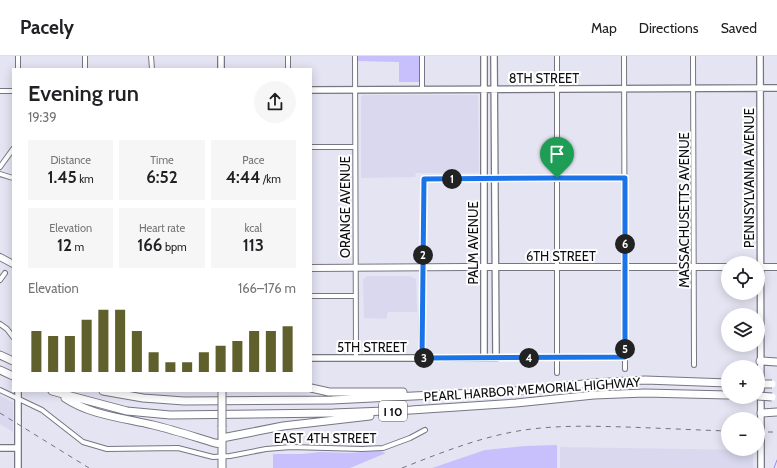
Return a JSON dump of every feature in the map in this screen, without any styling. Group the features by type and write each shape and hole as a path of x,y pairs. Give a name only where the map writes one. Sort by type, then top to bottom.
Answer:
{"highway":[{"path":"0,354 12,361"},
{"path":"765,361 777,362"},
{"path":"0,370 12,375"},
{"name":"PEARL HARBOR MEMORIAL HIGHWAY","path":"109,392 143,398 184,401 332,400 515,391 594,383 645,380 721,383"},
{"path":"312,388 329,392 407,392 427,395"},
{"name":"PEARL HARBOR MEMORIAL HIGHWAY","path":"55,392 128,412 170,415 333,413 411,410 516,403 594,395 645,393 721,395"},
{"path":"222,392 222,468"},
{"path":"60,394 76,404 114,416 168,429 215,444 283,426 411,410"},
{"path":"765,413 777,412"}],"main road":[{"path":"0,257 12,263"},
{"name":"6TH STREET","path":"312,268 721,267"},
{"path":"765,267 777,267"}],"street":[{"path":"18,56 18,68"},
{"path":"85,56 85,68"},
{"path":"152,56 152,68"},
{"path":"221,56 221,68"},
{"path":"288,56 288,68"},
{"name":"ORANGE AVENUE","path":"355,56 356,358"},
{"path":"422,56 422,89"},
{"name":"PALM AVENUE","path":"484,56 484,358"},
{"name":"PALM AVENUE","path":"494,56 496,358"},
{"path":"557,56 557,373"},
{"path":"624,56 625,368"},
{"name":"MASSACHUSETTS AVENUE","path":"693,56 694,365"},
{"name":"PENNSYLVANIA AVENUE","path":"759,256 760,56"},
{"name":"8TH STREET","path":"312,90 777,88"},
{"path":"0,91 12,91"},
{"path":"484,133 495,134"},
{"path":"312,147 355,147"},
{"path":"0,167 12,150"},
{"path":"0,174 12,178"},
{"path":"422,358 424,179 625,178"},
{"path":"484,223 495,223"},
{"path":"0,280 5,273"},
{"path":"312,296 355,296"},
{"name":"PENNSYLVANIA AVENUE","path":"759,300 760,360"},
{"path":"484,312 496,312"},
{"path":"0,324 7,329 12,336"},
{"name":"5TH STREET","path":"312,358 625,357"},
{"name":"EAST 4TH STREET","path":"0,390 18,400 42,410 83,442 107,450 178,448 213,457 222,457 266,448 383,448 410,438 425,430"},
{"path":"18,392 18,468"},
{"path":"0,448 18,448"},
{"name":"PENNSYLVANIA AVENUE","path":"761,456 761,468"}],"shaded area":[{"path":"357,56 421,56 421,82 399,82 399,62 357,61"},
{"path":"362,95 478,95 479,173 416,173 415,177 361,178"},
{"path":"367,276 410,276 416,279 417,312 388,312 386,319 364,318 363,280"},
{"path":"0,395 13,403 13,432 0,424"},
{"path":"557,445 557,468 432,468 485,450 525,446"},
{"path":"560,447 721,450 721,456 753,456 753,468 560,468"},
{"path":"380,451 386,453 350,468 273,468 273,454"}],"waterway":[{"path":"774,468 777,460"}],"railway":[{"path":"0,413 89,468"},
{"path":"402,468 474,442 503,434 531,429 571,426 598,426 721,431"},
{"path":"765,432 777,432"}],"route":[{"path":"557,178 625,178 625,357 422,358 424,179 557,178"}]}
